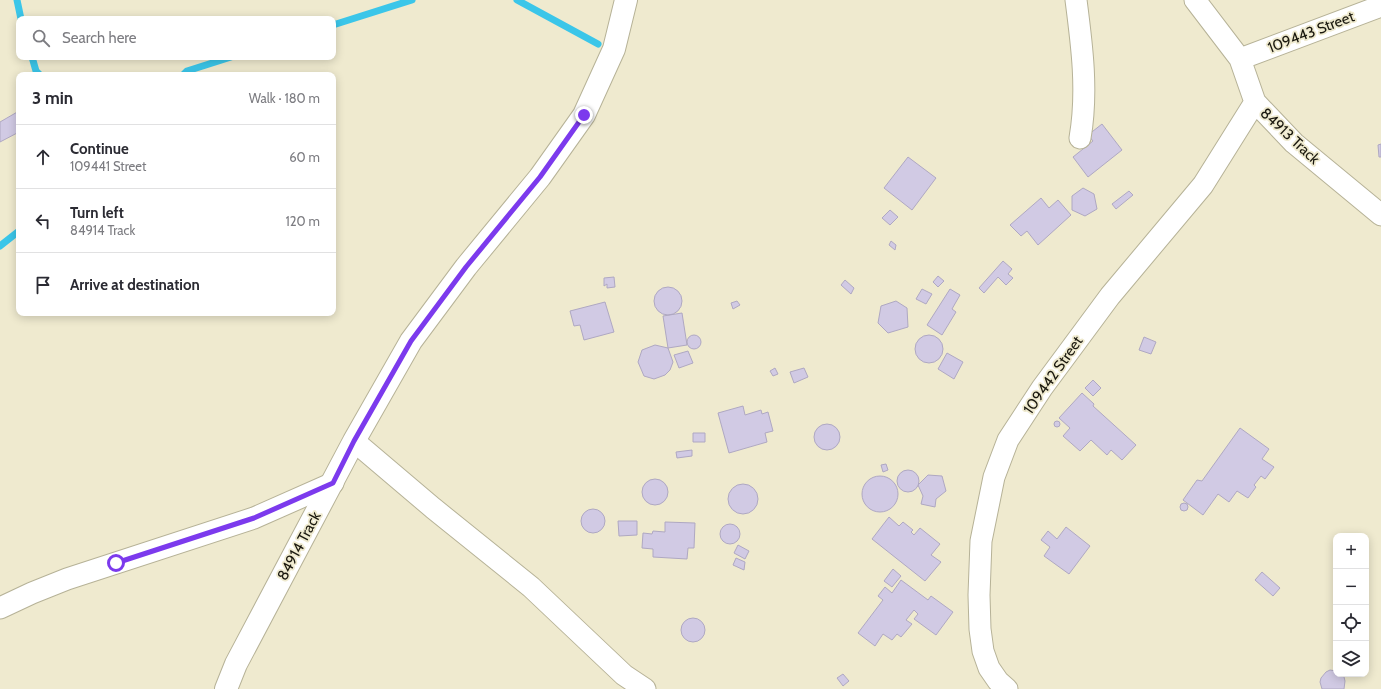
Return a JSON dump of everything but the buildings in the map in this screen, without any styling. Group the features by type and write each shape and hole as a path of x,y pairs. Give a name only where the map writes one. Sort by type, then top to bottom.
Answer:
{"street":[{"name":"84914 Track","path":"226,689 236,664 354,441 411,341 466,267 540,177 584,115 614,49 626,0"},
{"path":"1076,0 1082,39 1084,94 1084,118 1080,138"},
{"name":"84913 Track","path":"1195,0 1240,59 1255,102 1294,144 1381,215"},
{"name":"109443 Street","path":"1240,59 1381,6"},
{"name":"109442 Street","path":"1007,689 998,681 989,668 983,651 980,629 979,595 981,541 994,477 1008,440 1042,388 1110,296 1203,185 1255,102"},
{"path":"354,441 433,508 531,587 624,675 645,689"},
{"path":"0,608 67,579 254,518 333,483"}],"waterway":[{"path":"17,0 20,16"},
{"path":"336,24 412,0"},
{"path":"517,0 598,44"},
{"path":"33,60 37,72"},
{"path":"186,72 222,60"},
{"path":"0,246 16,233"}],"route":[{"path":"116,563 254,518 333,483 354,441 411,341 466,267 540,177 584,115"}]}
